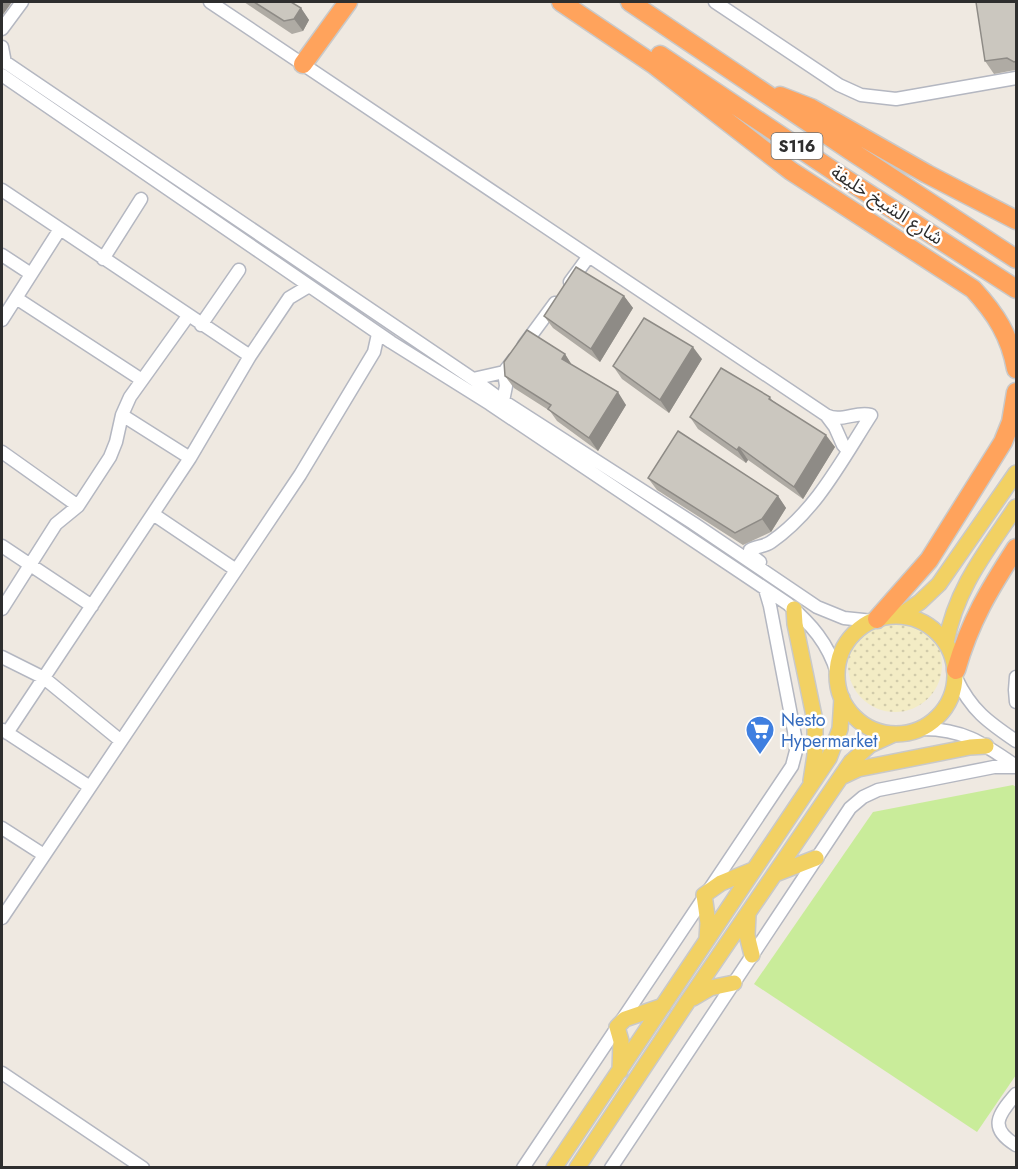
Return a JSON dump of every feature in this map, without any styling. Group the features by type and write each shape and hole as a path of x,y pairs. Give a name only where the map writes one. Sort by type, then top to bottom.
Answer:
{"highway":[{"path":"303,64 348,2"},
{"path":"561,2 653,64 791,171 973,289 992,309 1005,330 1017,369"},
{"name":"شارع الشيخ خليفة","path":"578,2 1017,289"},
{"name":"شارع الشيخ خليفة","path":"630,2 1017,259"},
{"path":"768,95 784,96 811,108 927,174 1017,220"},
{"path":"875,620 899,597 929,560 1003,442 1011,422 1017,392"},
{"path":"956,674 969,629 978,610 1017,548"}],"main road":[{"path":"899,616 920,602 939,584 1017,472"},
{"path":"946,643 957,600 979,561 1017,507"},
{"path":"794,609 816,732 810,786"},
{"path":"554,1167 829,758 837,739 841,719 842,698 837,673 844,647 856,632 875,620 899,616 913,618 926,624 937,632 953,656 956,674 949,703 936,718 920,729 894,734 878,741 863,750 850,762 688,1001 588,1161 577,1167"},
{"path":"842,698 857,720 881,732 894,734"},
{"path":"841,777 858,769 970,747 986,746"},
{"path":"775,874 816,858"},
{"path":"707,939 708,922 704,895 721,883 753,870"},
{"path":"748,915 747,935 752,956"},
{"path":"688,1001 710,988 735,983"},
{"path":"620,1071 621,1041 617,1027 625,1019 663,1006"}],"street":[{"path":"2,29 22,2"},
{"path":"210,2 826,415 837,418 861,413 871,415 823,489 795,523 768,544 750,550 770,575"},
{"path":"715,2 839,85 861,95 896,99 1017,78"},
{"path":"2,47 3,66"},
{"path":"3,66 378,334 503,401 830,614 844,618 875,620"},
{"path":"3,66 794,609 814,628 827,648 837,673"},
{"path":"2,190 250,356"},
{"path":"103,259 141,199"},
{"path":"2,320 60,229"},
{"path":"2,255 31,274"},
{"path":"469,384 504,372 589,256"},
{"path":"201,325 239,270"},
{"path":"289,298 290,273"},
{"path":"90,787 4,731 44,678 190,458 250,356 289,298 309,286"},
{"path":"16,298 142,380"},
{"path":"2,609 56,524 78,506 110,457 122,415 130,398 188,316"},
{"path":"2,918 300,475 374,352 378,334"},
{"path":"374,352 391,342"},
{"path":"503,401 506,386 504,372"},
{"path":"122,415 190,458"},
{"path":"826,415 848,452"},
{"path":"2,452 78,506"},
{"path":"153,514 236,570"},
{"path":"2,546 92,606"},
{"path":"523,1167 788,772 796,751 795,736 777,638 765,588"},
{"path":"2,657 44,678 121,741"},
{"path":"956,674 965,696 977,712 1017,741"},
{"path":"1017,677 1015,690 1017,702"},
{"path":"920,729 952,731 972,738 1017,766"},
{"path":"611,1167 850,808 870,793 994,767 1017,766"},
{"path":"2,828 44,855"},
{"path":"2,1073 143,1167"},
{"path":"1017,1095 1001,1112 998,1122 1003,1136 1017,1144"}],"sand":[{"path":"895,618 913,621 928,632 939,647 942,665 939,683 928,698 913,709 895,712 877,709 862,698 851,683 848,665 851,647 862,632 877,621"}],"green space":[{"path":"1013,785 1016,787 1016,1075 977,1132 754,984 873,812"}],"building":[{"path":"254,2 291,2 301,8 294,19 284,21"},
{"path":"976,2 1017,2 1017,61 1014,62 1007,58 985,61"},
{"path":"576,267 624,296 591,349 544,316"},
{"path":"644,318 693,347 660,400 613,366"},
{"path":"527,330 565,354 562,359 618,392 589,438 548,409 551,405 505,376 504,362"},
{"path":"721,368 770,397 769,399 826,435 794,487 739,447 737,450 690,417"},
{"path":"678,431 778,496 762,519 735,533 648,478"}],"place":[{"name":"Nesto Hypermarket","path":"760,756"}]}
